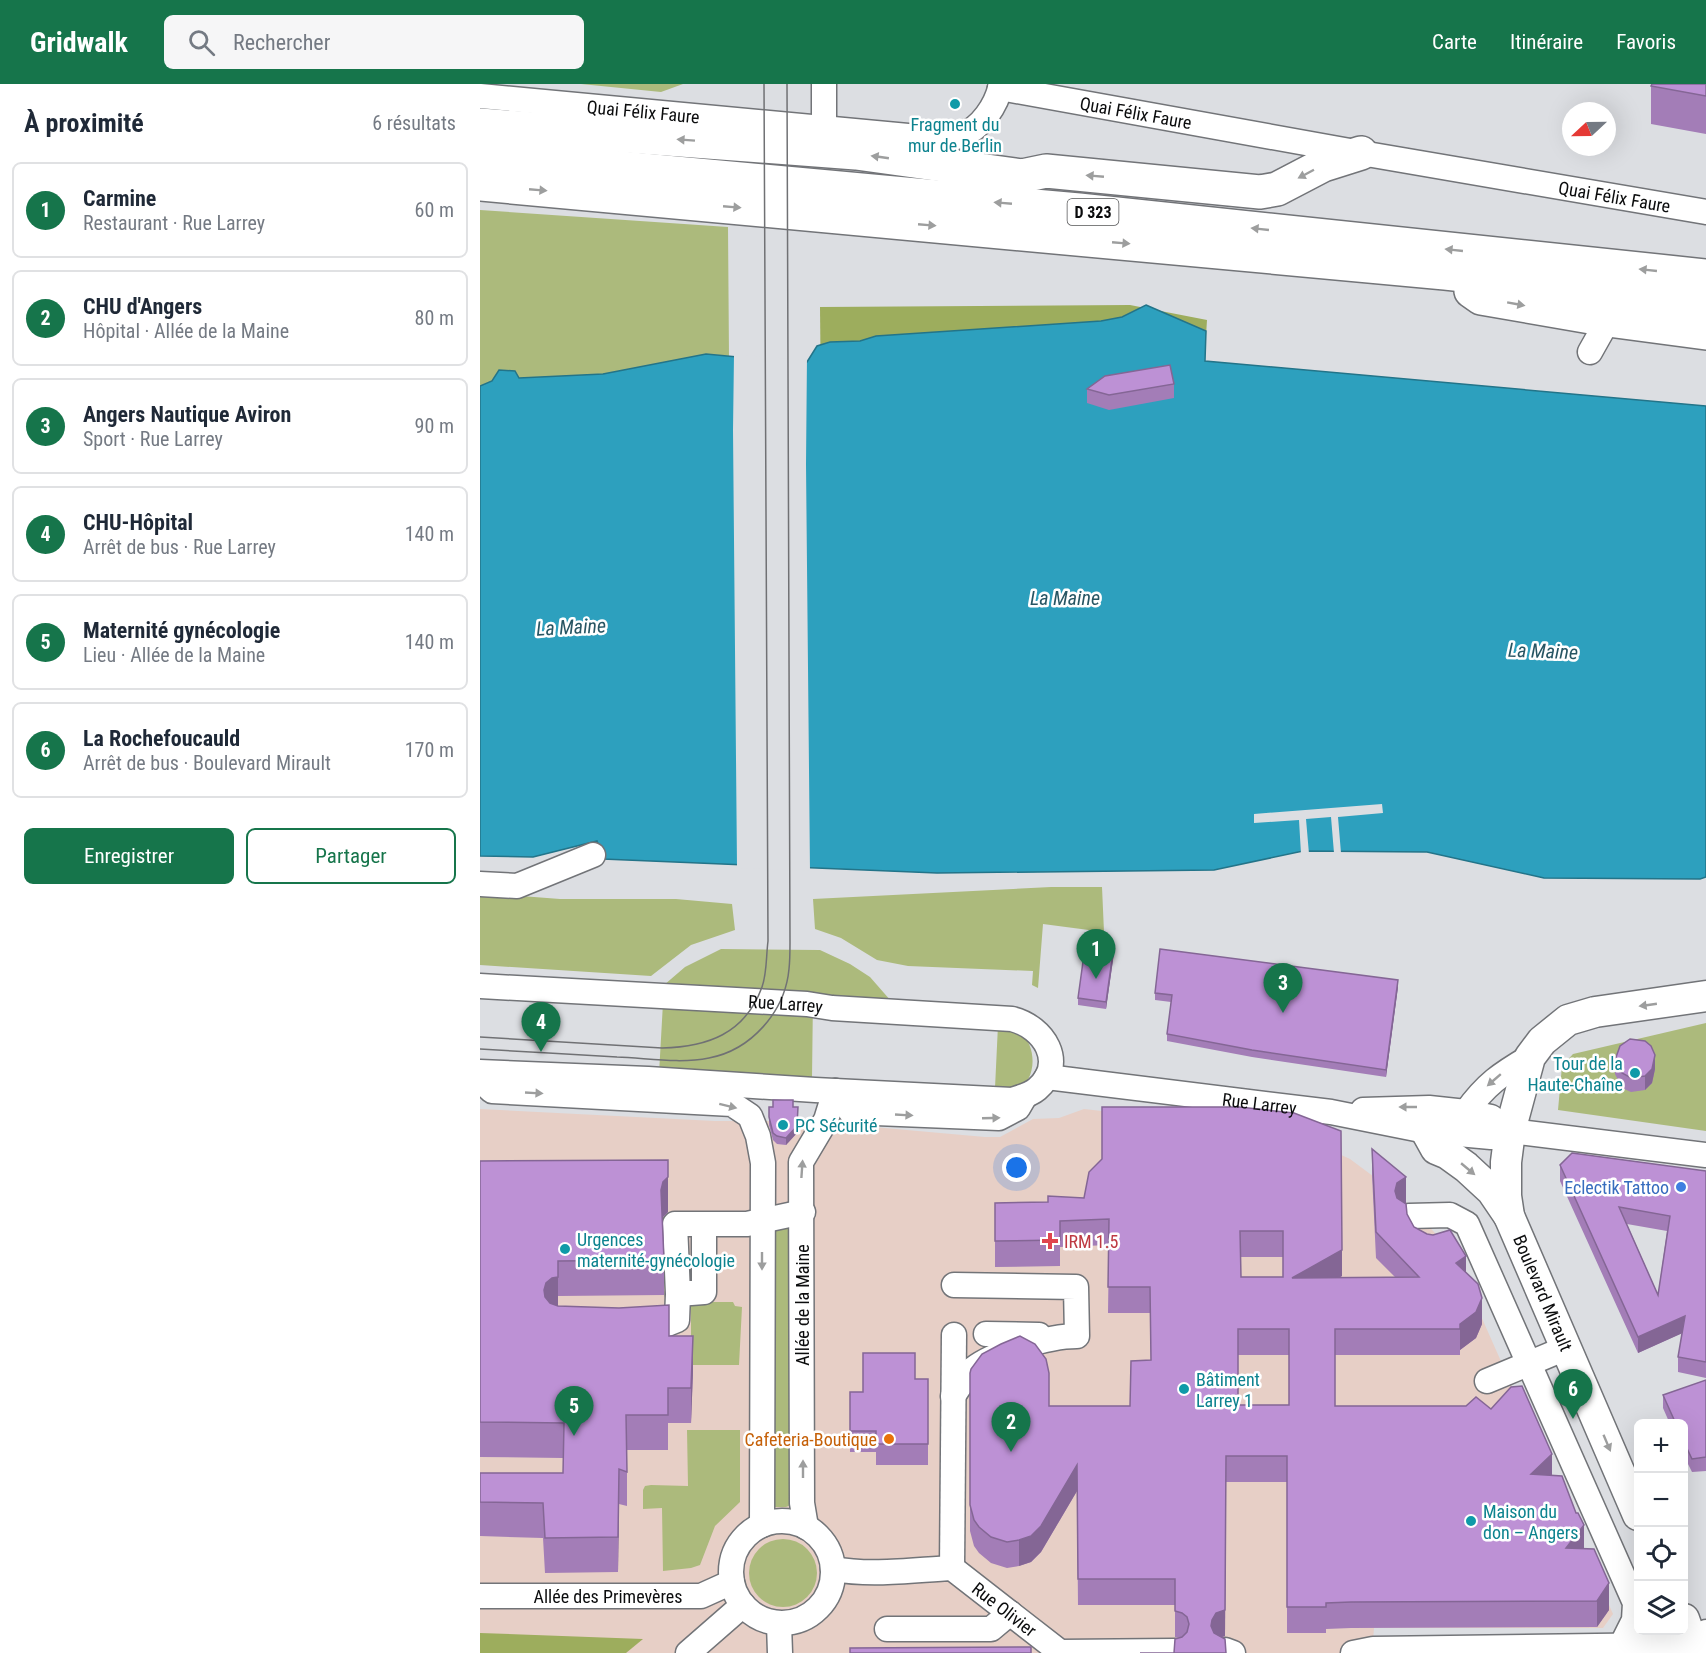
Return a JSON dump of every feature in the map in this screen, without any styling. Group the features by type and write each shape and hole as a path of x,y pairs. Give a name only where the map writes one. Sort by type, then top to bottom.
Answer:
{"highway":[{"path":"480,125 856,153 1022,176 1046,171 1260,192 1277,189 1323,165 1360,153"},
{"name":"D 323","path":"480,155 1079,210 1706,276"},
{"path":"1022,176 1079,210"},
{"name":"D 323","path":"480,184 1445,273 1706,302"},
{"path":"1445,273 1481,298 1608,320 1706,333"}],"main road":[{"path":"1530,1057 1542,1041 1568,1020 1595,1012 1706,996"},
{"name":"Boulevard Mirault","path":"1530,1057 1510,1131 1506,1162 1506,1196 1509,1216 1634,1506"},
{"path":"1426,1131 1436,1149 1448,1154 1466,1167 1492,1191 1509,1216"}],"street":[{"path":"824,84 824,127"},
{"name":"Quai Félix Faure","path":"480,96 940,139 960,136 976,127 989,114 1001,86 1360,153 1706,212"},
{"path":"1590,352 1608,320"},
{"path":"480,884 517,886 593,855"},
{"name":"Rue Larrey","path":"480,986 807,1004 832,1008 1012,1019 1030,1026 1042,1036 1051,1060 1047,1077 1331,1112 1426,1131 1491,1137 1510,1131 1706,1155"},
{"path":"1466,1112 1479,1094 1497,1076 1530,1057"},
{"path":"480,1072 670,1080 1003,1100 1025,1096 1039,1088 1047,1077"},
{"path":"480,1080 492,1091 732,1104 750,1116 759,1140 763,1163 762,1525"},
{"name":"Allée de la Maine","path":"806,1527 802,1503 801,1162 826,1120 835,1091"},
{"name":"Rue Larrey","path":"1331,1112 1399,1107 1429,1108 1491,1117 1510,1131"},
{"path":"615,1328 649,1329 677,1320 675,1224 747,1224 802,1212"},
{"path":"1409,1216 1450,1215 1467,1224 1635,1603 1634,1620 1621,1646"},
{"path":"954,1285 1076,1287 1077,1336 986,1335"},
{"path":"833,1569 859,1572 952,1568 954,1335"},
{"path":"954,1396 971,1370 995,1356 1062,1336"},
{"path":"1487,1381 1566,1348"},
{"path":"777,1521 792,1522 806,1527 825,1544 831,1556 833,1569 829,1593 814,1613 803,1619 779,1624 763,1620 748,1611 738,1598 732,1582 731,1568 734,1554 750,1532 762,1525 777,1521"},
{"name":"Rue Olivier","path":"952,1568 1060,1652 1175,1651"},
{"name":"Allée des Primevères","path":"480,1596 701,1596 732,1582"},
{"path":"688,1653 743,1605"},
{"path":"887,1629 991,1629 1010,1613"},
{"path":"779,1624 780,1653"},
{"path":"1353,1653 1373,1649 1668,1645 1697,1636"}],"shaded area":[{"path":"480,1109 715,1121 806,1121 1000,1137 1033,1119 1059,1118 1084,1109 1210,1123 1324,1147 1350,1159 1401,1197 1434,1232 1450,1256 1469,1289 1613,1614 1603,1628 1374,1628 1372,1653 480,1653"}],"green space":[{"path":"581,84 683,84 661,92"},
{"path":"480,210 728,227 729,356 706,354 604,374 565,377 519,378 500,370 492,381 480,386"},
{"path":"1130,305 1207,320 1205,351 821,404 820,307"},
{"path":"1051,887 1102,887 1104,932 1043,924 1038,988 1032,985 1033,971 908,966 877,960 841,938 815,929 813,899"},
{"path":"480,893 560,899 676,899 732,904 735,930 691,945 651,976 480,965"},
{"path":"721,949 820,950 850,964 870,977 891,1001 813,997 812,1078 806,1082 659,1074 664,985 685,967"},
{"path":"1706,1023 1706,1131 1558,1110 1562,1066 1573,1054"},
{"path":"998,1025 1020,1032 1031,1048 1030,1076 1018,1090 1009,1092 995,1088"},
{"path":"788,1227 792,1234 791,1505 774,1507 772,1228"},
{"path":"691,1302 733,1302 735,1306 742,1307 739,1365 691,1365"},
{"path":"687,1430 740,1430 740,1502 715,1526 700,1565 663,1571 662,1508 643,1509 643,1490 645,1486 651,1485 688,1486"},
{"path":"790,1539 802,1545 811,1554 817,1566 815,1586 807,1597 790,1607 776,1607 759,1597 751,1586 749,1566 759,1549 770,1541"},
{"path":"480,1633 643,1639 626,1653 480,1653"}],"water":[{"name":"La Maine","path":"1146,305 1206,331 1205,361 1706,406 1706,877 1700,879 1544,878 1427,852 1303,851 1214,870 937,873 603,859 597,841 533,857 480,856 480,386 492,381 499,370 515,371 519,378 603,374 706,354 802,363 807,362 817,346 830,342 860,341 876,336 1101,321 1122,317"}],"pier":[{"path":"734,354 802,360 807,355 810,871 737,868"},
{"path":"1382,804 1383,813 1338,817 1341,853 1334,853 1331,817 1306,819 1309,854 1301,854 1299,820 1254,823 1254,814"}],"building":[{"path":"1652,84 1706,84 1706,96 1651,86"},
{"path":"1170,365 1174,384 1109,395 1087,389 1105,376"},
{"path":"1086,940 1114,945 1106,1002 1078,998"},
{"path":"1160,949 1398,980 1386,1070 1252,1050 1167,1034 1172,995 1155,993"},
{"path":"1630,1039 1645,1041 1651,1046 1655,1055 1652,1069 1645,1076 1631,1078 1622,1073 1615,1060 1620,1046"},
{"name":"PC Sécurité","path":"773,1100 793,1100 793,1107 798,1107 797,1126 786,1138 773,1133 769,1107 773,1107"},
{"path":"1102,1107 1239,1107 1294,1113 1341,1131 1342,1250 1292,1278 1419,1277 1376,1232 1372,1149 1406,1177 1397,1183 1395,1191 1397,1198 1406,1204 1407,1214 1414,1227 1433,1235 1450,1230 1466,1256 1456,1263 1478,1284 1482,1298 1476,1312 1460,1324 1460,1329 1335,1329 1335,1406 1466,1406 1476,1397 1491,1409 1511,1387 1522,1386 1552,1454 1531,1474 1562,1476 1576,1513 1584,1525 1566,1548 1594,1549 1609,1583 1597,1601 1351,1602 1326,1603 1326,1607 1287,1607 1287,1456 1226,1456 1225,1610 1216,1613 1211,1626 1214,1633 1225,1639 1226,1653 1174,1653 1175,1639 1187,1632 1189,1624 1187,1617 1175,1611 1175,1579 1078,1579 1077,1465 1041,1526 1031,1536 1007,1542 991,1537 979,1527 974,1520 970,1505 970,1373 982,1354 1020,1336 1035,1344 1046,1359 1049,1373 1049,1406 1130,1406 1131,1361 1151,1360 1150,1287 1108,1287 1109,1219 1060,1221 1060,1240 995,1241 995,1203 1048,1202 1048,1196 1084,1198 1089,1172 1102,1159","holes":["1240,1231 1283,1231 1283,1277 1241,1277","1238,1329 1289,1329 1289,1405 1238,1405"]},
{"path":"1572,1153 1706,1171 1706,1362 1678,1357 1685,1316 1638,1337 1560,1165","holes":["1619,1207 1670,1216 1658,1295"]},
{"path":"668,1160 668,1177 663,1182 661,1190 664,1260 558,1261 558,1277 546,1283 544,1290 545,1297 550,1303 558,1306 619,1308 669,1305 669,1336 693,1336 691,1388 668,1388 668,1415 626,1415 627,1472 619,1469 618,1537 545,1538 543,1503 480,1502 480,1473 563,1473 564,1423 480,1422 480,1161"},
{"path":"863,1353 915,1353 915,1379 928,1379 928,1444 876,1444 876,1431 850,1431 850,1392 863,1392"},
{"path":"1706,1380 1706,1457 1692,1459 1688,1451 1688,1419 1674,1419 1663,1395"},
{"path":"1031,1647 1031,1653 850,1653 850,1648"}],"tram line":[{"path":"480,1037 662,1048 694,1045 723,1035 735,1027 755,1003 764,982 768,941 764,84"},
{"path":"480,1049 675,1061 709,1058 724,1054 752,1038 773,1014 786,985 790,945 787,84"}],"place":[{"name":"Fragment du mur de Berlin","path":"955,104"},
{"name":"Carmine","path":"1096,979"},
{"name":"Angers Nautique Aviron","path":"1283,1013"},
{"name":"CHU-Hôpital","path":"541,1052"},
{"name":"Tour de la Haute-Chaîne","path":"1635,1073"},
{"name":"PC Sécurité","path":"783,1125"},
{"name":"Eclectik Tattoo","path":"1681,1187"},
{"name":"IRM 1.5","path":"1050,1241"},
{"name":"Urgences maternité-gynécologie","path":"565,1249"},
{"name":"Bâtiment Larrey 1","path":"1184,1389"},
{"name":"La Rochefoucauld","path":"1573,1419"},
{"name":"Maternité gynécologie","path":"574,1436"},
{"name":"Cafeteria-Boutique","path":"889,1439"},
{"name":"CHU d'Angers","path":"1011,1452"},
{"name":"Maison du don – Angers","path":"1471,1521"}]}
